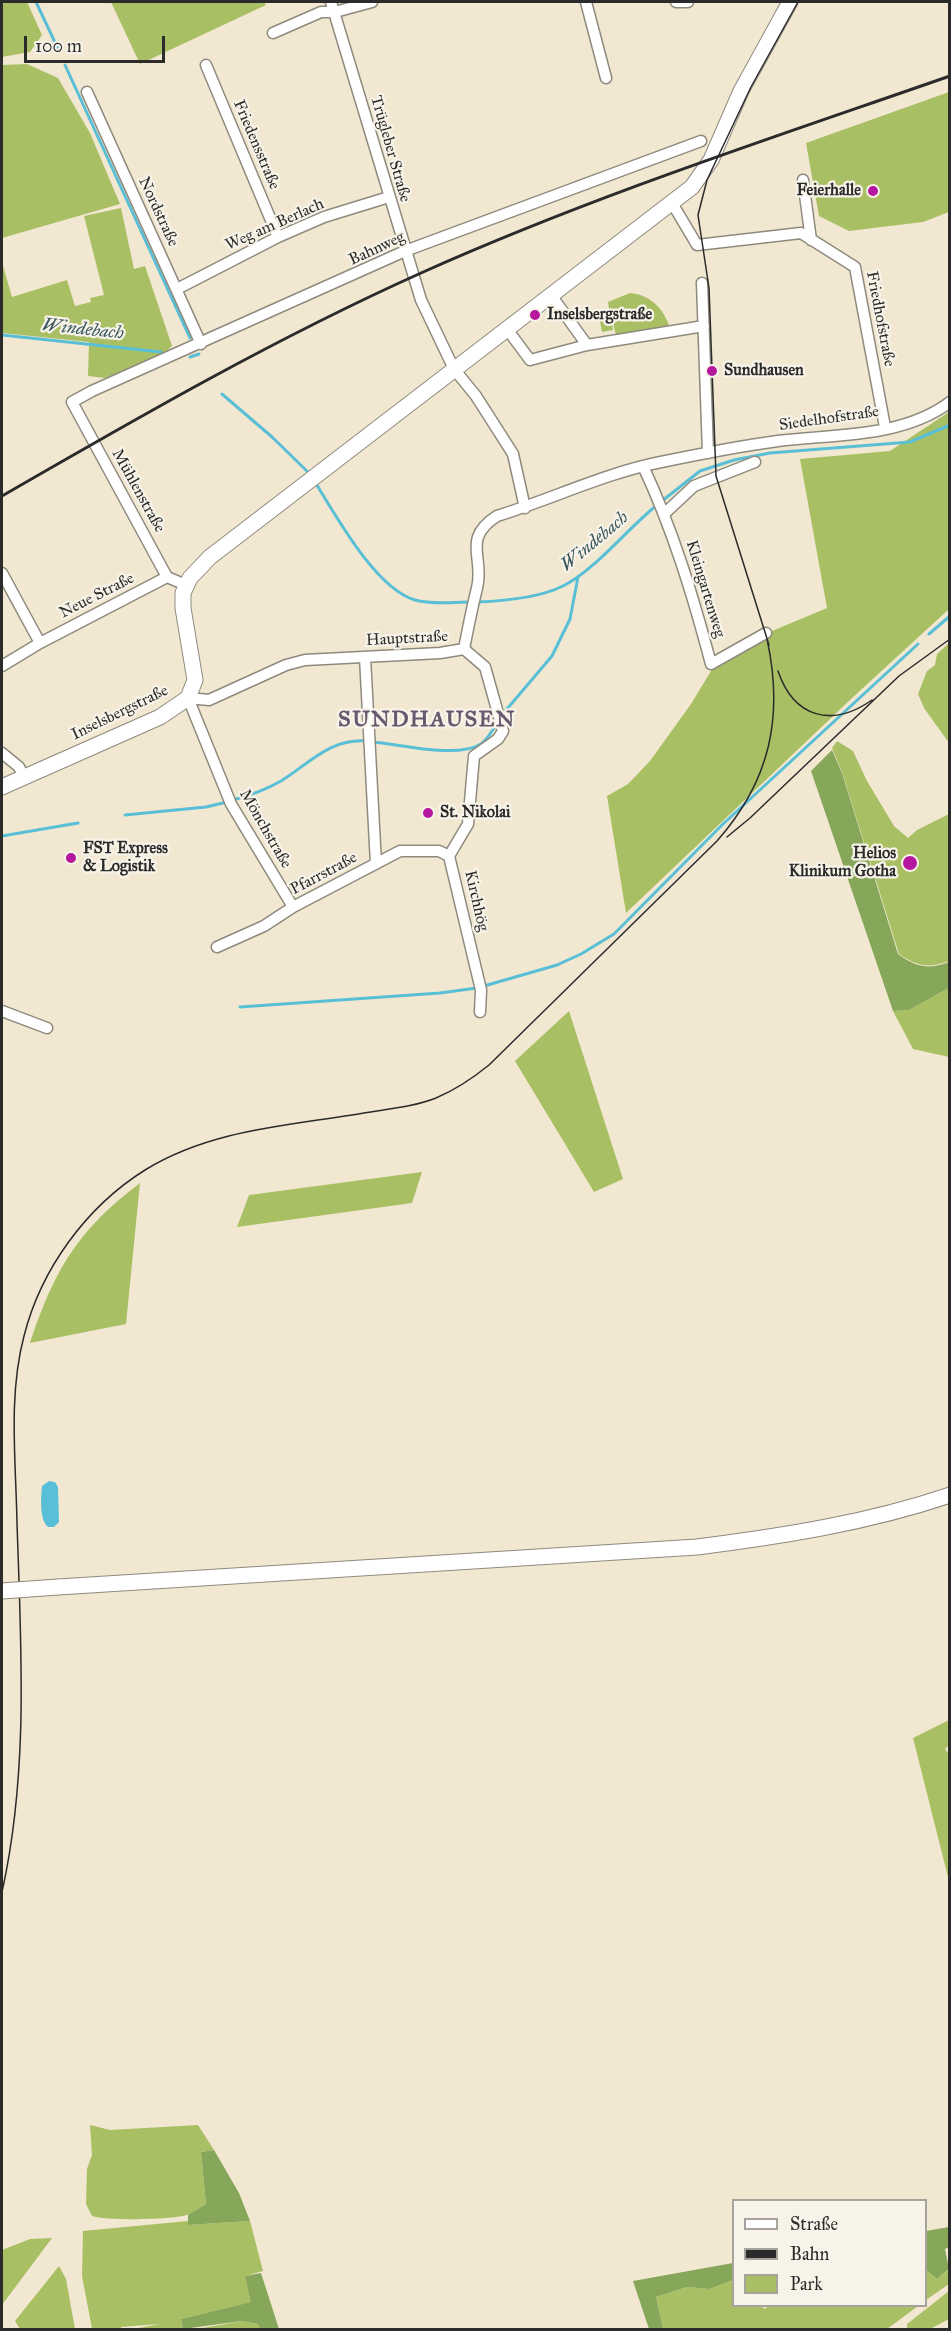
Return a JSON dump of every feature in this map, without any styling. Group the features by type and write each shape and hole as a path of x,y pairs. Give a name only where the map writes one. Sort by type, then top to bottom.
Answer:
{"street":[{"path":"273,33 333,7 372,2"},
{"path":"586,2 606,78"},
{"path":"676,2 688,2"},
{"path":"168,577 186,585 210,557 692,187 711,160 744,84 790,2"},
{"name":"Trügleber Straße","path":"333,7 421,300 454,369 476,396 513,454 525,508"},
{"name":"Friedensstraße","path":"206,65 278,237"},
{"name":"Nordstraße","path":"87,92 201,344"},
{"name":"Bahnweg","path":"72,402 405,251 701,141"},
{"path":"802,180 811,240"},
{"name":"Weg am Berlach","path":"177,289 278,237 324,217 389,197"},
{"name":"Friedhofstraße","path":"672,203 697,245 801,233 855,267 885,427"},
{"path":"702,284 708,453"},
{"path":"551,295 587,345"},
{"path":"507,329 530,360 587,345 704,326"},
{"name":"Mühlenstraße","path":"72,402 168,577"},
{"name":"Siedelhofstraße","path":"525,508 643,466 708,453 885,427 916,420 950,402"},
{"path":"662,506 694,486 755,462"},
{"name":"Kleingartenweg","path":"643,466 662,506 685,570 711,664 766,633"},
{"name":"Hauptstraße","path":"188,698 209,700 286,665 305,660 447,653 464,649 478,581 475,546 482,530 497,516 525,508"},
{"path":"2,573 40,643"},
{"name":"Neue Straße","path":"2,666 40,643 168,577"},
{"name":"Inselsbergstraße","path":"2,788 160,717 188,698 195,680 183,608 186,585"},
{"name":"Kirchhög","path":"464,649 485,667 503,731 498,739 474,756 468,824 449,856 480,985 480,1012"},
{"path":"365,657 376,864"},
{"name":"Mönchstraße","path":"188,698 230,802 293,907"},
{"path":"2,753 19,767 24,777"},
{"name":"Pfarrstraße","path":"217,947 264,926 293,907 400,851 439,851 449,856"},
{"path":"2,1011 47,1028"},
{"path":"2,1591 697,1547 801,1533 876,1517 950,1495"}],"green space":[{"path":"2,2 27,2 42,35 30,52 2,57"},
{"path":"111,2 264,2 266,5 140,64"},
{"path":"27,64 58,78 90,133 120,204 2,238 2,65"},
{"path":"949,92 949,212 923,222 849,231 819,216 806,143"},
{"path":"121,208 134,269 145,266 172,346 163,354 105,378 88,376 89,342 2,333 2,262 12,297 67,280 75,306 91,302 90,298 104,295 84,216"},
{"path":"630,293 638,294 656,304 670,328 616,335 611,316 613,330 602,332 598,311 609,309 608,302"},
{"path":"949,412 949,609 626,913 607,796 628,784 650,761 691,704 714,666 772,631 827,608 800,459 890,451"},
{"path":"949,643 949,743 924,708 918,694 927,671 935,665 937,654"},
{"path":"837,741 853,751 867,781 894,826 908,838 917,830 949,814 949,961 935,965 923,965 899,954 842,772 832,748"},
{"path":"832,750 842,773 898,954 922,966 935,966 949,962 949,988 909,1010 893,1011 811,771"},
{"path":"949,988 949,1057 913,1049 893,1011 909,1010"},
{"path":"569,1011 623,1179 594,1192 515,1061"},
{"path":"422,1172 412,1203 237,1227 249,1195"},
{"path":"140,1183 126,1324 30,1343 49,1294 71,1253 100,1218"},
{"path":"949,1720 949,1745 945,1749 950,1756 949,1881 913,1738"},
{"path":"90,2125 110,2130 198,2125 214,2150 201,2152 206,2204 190,2214 171,2218 126,2219 92,2216 86,2204 87,2169 92,2155"},
{"path":"214,2150 239,2193 250,2221 188,2225 188,2215 206,2204 201,2152"},
{"path":"188,2221 188,2225 250,2221 263,2271 245,2276 252,2302 181,2319 183,2329 133,2329 160,2324 121,2327 121,2329 92,2329 82,2276 83,2231"},
{"path":"949,2227 949,2247 945,2249 949,2269 937,2279 927,2271 927,2231"},
{"path":"52,2238 2,2305 2,2250 30,2239"},
{"path":"732,2263 732,2280 710,2289 687,2287 656,2297 663,2329 649,2329 633,2281"},
{"path":"59,2266 66,2279 75,2329 20,2329 15,2321"},
{"path":"950,2269 949,2284 927,2299 927,2271 937,2279"},
{"path":"261,2273 279,2329 260,2329 258,2324 242,2321 183,2329 181,2319 251,2302 245,2276"},
{"path":"732,2280 732,2307 763,2307 764,2309 767,2307 917,2307 887,2329 663,2330 656,2297 687,2287 710,2289"},
{"path":"949,2291 949,2319 930,2329 907,2330 907,2324"},
{"path":"242,2321 258,2324 260,2329 191,2330"}],"water":[{"path":"49,1481 55,1482 58,1487 59,1522 54,1527 48,1527 45,1524 42,1514 42,1486"}],"waterway":[{"path":"36,2 59,51"},
{"path":"65,65 190,338"},
{"name":"Windebach","path":"2,335 161,352"},
{"name":"Windebach","path":"190,357 199,354"},
{"name":"Windebach","path":"222,394 272,437 310,474"},
{"name":"Windebach","path":"662,501 700,471 734,460 770,453 910,442 950,425"},
{"name":"Windebach","path":"315,482 358,550 386,582 400,593 415,600 428,602 470,602"},
{"name":"Windebach","path":"477,602 532,596 563,586 599,560 657,505"},
{"path":"501,716 552,656 570,619 578,577"},
{"path":"929,634 950,616"},
{"path":"484,986 557,965 581,954 614,934 723,824 918,644"},
{"path":"373,742 443,750 471,748 484,742 498,722"},
{"path":"233,800 276,784 321,753 342,743 367,741"},
{"path":"125,815 206,807 227,802"},
{"path":"2,836 78,823"},
{"path":"240,1007 440,993 477,988"}],"tram line":[{"path":"769,645 716,476 709,288 698,215 707,180 751,87 798,2"},
{"path":"2,1892 11,1846 20,1755 21,1662 14,1405 24,1336 32,1311 54,1264 85,1221 104,1202 145,1170 171,1156 224,1137 251,1131 427,1101 457,1087 489,1065 717,841 735,818 750,795 761,771 773,721 774,695 767,639"},
{"path":"727,837 750,818 899,676 950,639"},
{"path":"778,671 785,687 794,699 804,708 816,714 829,716 843,714 872,700"}],"railway":[{"path":"2,496 261,351 421,273 617,193 950,76"}],"place":[{"name":"Feierhalle","path":"873,191"},
{"name":"Inselsbergstraße","path":"535,315"},
{"name":"Sundhausen","path":"712,371"},
{"name":"St. Nikolai","path":"428,813"},
{"name":"FST Express & Logistik","path":"71,858"},
{"name":"Helios Klinikum Gotha","path":"910,863"}],"district":[{"name":"SUNDHAUSEN","path":"427,721"}]}
